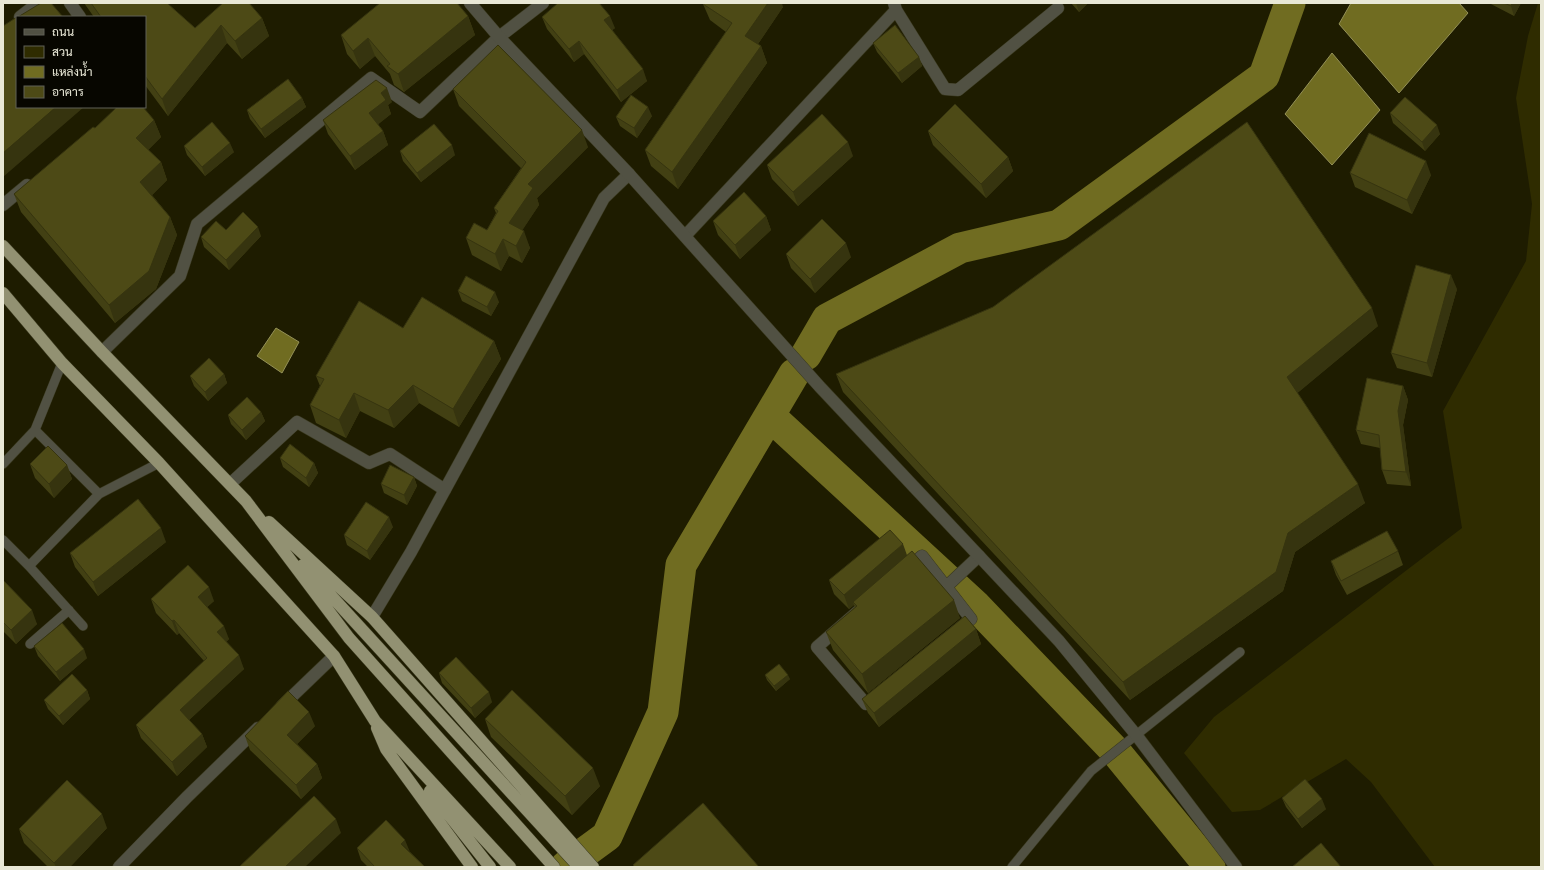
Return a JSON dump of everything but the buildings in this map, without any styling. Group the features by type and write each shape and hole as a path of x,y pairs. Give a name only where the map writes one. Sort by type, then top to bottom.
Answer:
{"highway":[{"path":"3,246 102,352 246,501 579,867"},
{"path":"3,293 62,363 159,463 334,656 375,721 510,867"},
{"path":"246,501 372,617 593,867"},
{"path":"246,501 349,638 554,867"},
{"path":"375,721 386,749 472,867"},
{"path":"386,733 490,867"}],"street":[{"path":"22,16 38,3"},
{"path":"70,3 79,16"},
{"path":"470,3 498,37 629,174 820,387 1059,641 1136,736 1236,867"},
{"path":"102,352 180,276 197,224 370,78 420,112 498,37 543,3"},
{"path":"685,236 895,6 945,88 958,90 1058,8"},
{"path":"372,617 445,490 604,198 629,174"},
{"path":"3,205 39,176"},
{"path":"230,484 296,422 370,463 390,454 445,490"},
{"path":"922,556 946,587 971,619 866,704 817,647 922,556"},
{"path":"946,587 979,556"},
{"path":"119,867 187,796 334,656"}],"lane":[{"path":"3,464 36,430 62,363"},
{"path":"36,430 100,494"},
{"path":"29,566 100,494 159,463"},
{"path":"3,540 29,566 83,626"},
{"path":"30,644 69,610"},
{"path":"1012,867 1091,771 1240,652"}],"green space":[{"path":"1538,3 1541,3 1541,867 1435,867 1371,782 1346,759 1260,810 1232,812 1184,753 1214,717 1462,528 1443,411 1526,261 1532,204 1516,98 1528,36"}],"water":[{"path":"1351,3 1459,3 1468,13 1399,93 1339,24"},
{"path":"1332,53 1380,110 1332,165 1285,114"},
{"path":"276,328 299,342 282,373 257,356"}],"waterway":[{"path":"806,355 827,319 960,248 1059,225 1264,76 1290,3"},
{"path":"566,866 607,836 663,712 681,565 794,374"},
{"path":"770,416 976,606 1116,752 1210,867"}]}
